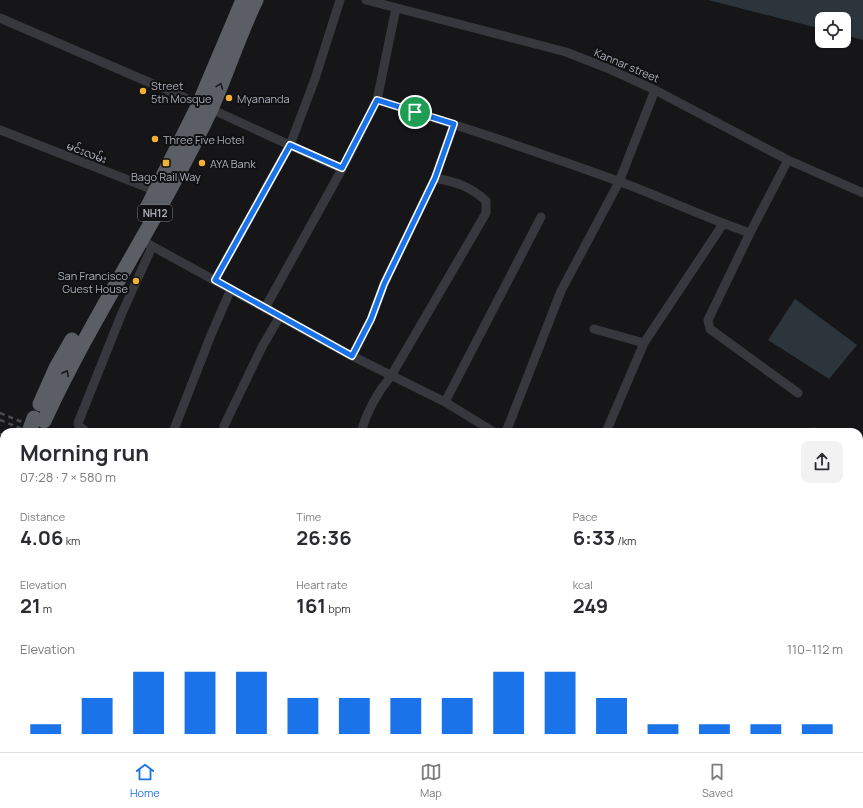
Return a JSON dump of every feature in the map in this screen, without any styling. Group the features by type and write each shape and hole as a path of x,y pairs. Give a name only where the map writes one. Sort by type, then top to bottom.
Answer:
{"highway":[{"name":"NH12","path":"205,106 243,0"},
{"name":"NH12","path":"39,424 56,368 133,237 161,193 256,0"},
{"name":"NH12","path":"39,424 66,372 146,243 161,193"}],"street":[{"path":"215,280 290,145 315,79 340,0"},
{"name":"Kannar street","path":"366,0 566,52 607,68 655,90 788,160 863,193"},
{"path":"265,308 342,168 377,100 396,8"},
{"path":"0,18 205,106 342,168"},
{"path":"508,428 561,291 619,182 655,90"},
{"path":"377,100 454,124 619,182 723,224 750,233"},
{"path":"352,356 371,319 384,284 435,178 454,124"},
{"name":"မင်းလမ်း","path":"0,130 161,193"},
{"path":"788,160 750,233 708,320 710,329 798,394"},
{"path":"362,428 365,418 380,390 391,376 486,213 486,201 475,191 455,182 435,178"},
{"path":"445,402 541,217"},
{"path":"608,428 644,343 723,224"},
{"path":"82,428 78,423 122,313 146,243 352,356 445,402 487,428"},
{"path":"175,428 211,335 231,290"},
{"path":"224,428 262,347 280,316"},
{"path":"594,329 644,343"}],"shaded area":[{"path":"708,0 863,0 863,40 851,37 851,12 815,12 815,27"},
{"path":"795,299 857,345 829,379 768,340"}],"railway":[{"path":"0,413 37,428"},
{"path":"0,420 20,428"}],"place":[{"name":"Street 5th Mosque","path":"143,91"},
{"name":"Myananda","path":"229,98"},
{"name":"Three Five Hotel","path":"155,139"},
{"name":"Bago Rail Way","path":"166,163"},
{"name":"AYA Bank","path":"202,163"},
{"name":"San Francisco Guest House","path":"136,281"}],"route":[{"path":"377,100 415,112 454,124 435,178 384,284 371,319 352,356 215,280 290,145 342,168 377,100"}]}
